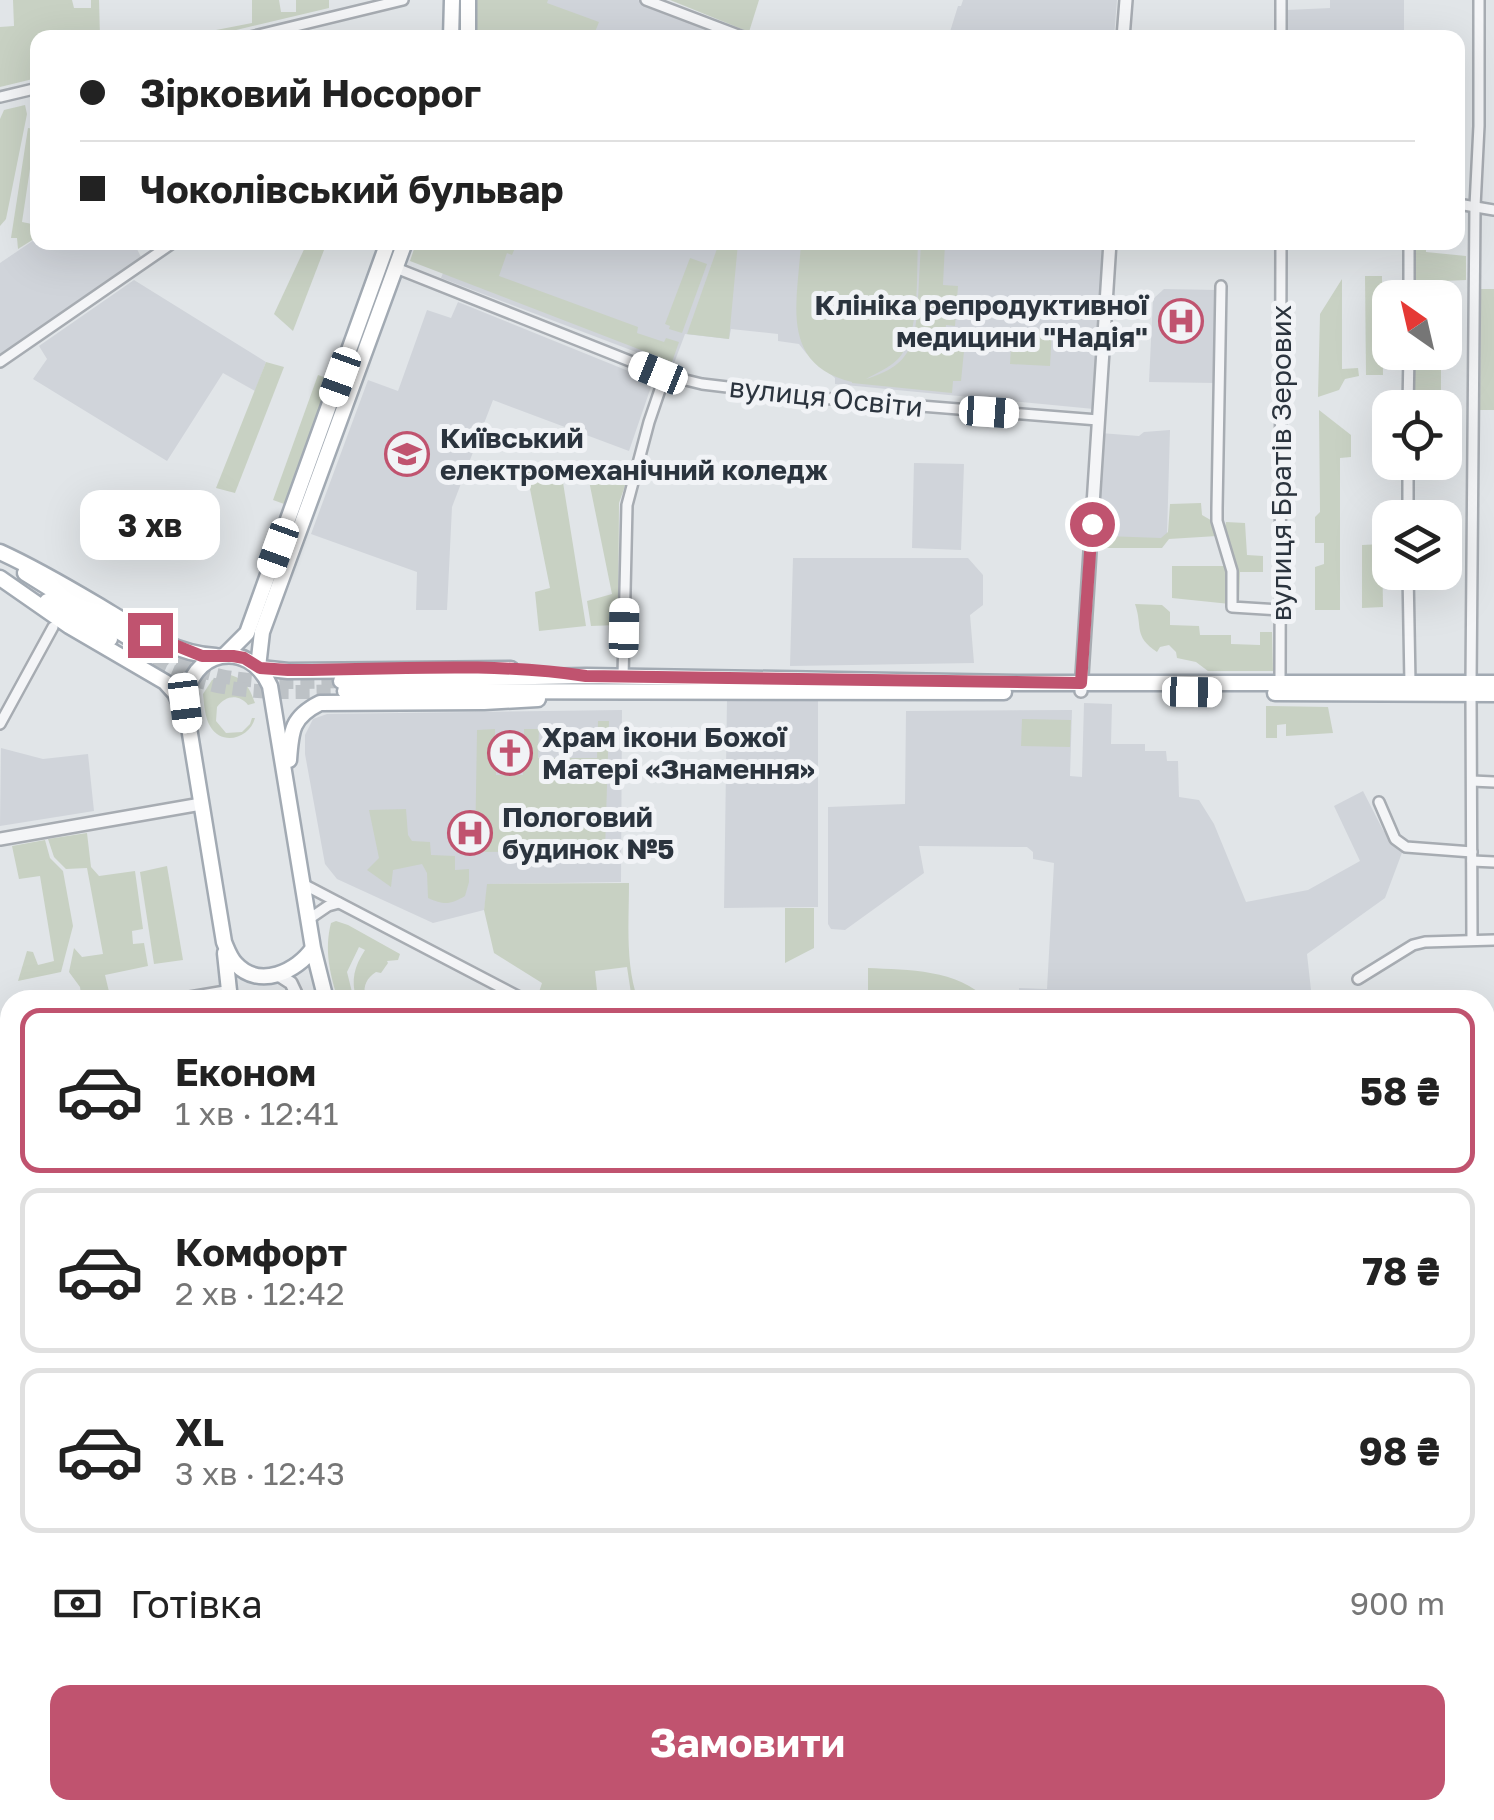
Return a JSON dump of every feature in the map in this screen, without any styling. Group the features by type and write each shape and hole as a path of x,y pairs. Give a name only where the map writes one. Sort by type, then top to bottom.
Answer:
{"main road":[{"path":"451,30 452,0"},
{"path":"468,0 468,30"},
{"path":"229,990 188,731 186,688 198,668 221,656 247,632 385,250"},
{"path":"324,990 313,948 270,686 259,667 262,632 402,250"},
{"path":"0,554 46,574 150,635 202,656 244,658 259,667 304,670 541,670 586,683"},
{"path":"0,554 137,649 0,575"},
{"path":"0,575 69,626 165,682 175,692 188,731"},
{"path":"287,786 294,726 299,716 320,704 541,699 586,683 623,677 1081,687 1471,689 1494,683"},
{"path":"343,686 586,683 824,692 1410,684 1494,694"},
{"path":"224,942 238,966 262,976 290,971 313,948"}],"street":[{"path":"279,30 403,0"},
{"path":"646,0 725,30"},
{"path":"1124,30 1126,0"},
{"path":"1281,0 1282,30"},
{"path":"1472,940 1479,0"},
{"path":"0,97 30,90"},
{"path":"1465,205 1494,210"},
{"path":"0,362 162,250"},
{"path":"1081,687 1109,250"},
{"name":"вулиця Братів Зерових","path":"1280,684 1282,250"},
{"path":"1409,250 1409,280"},
{"name":"вулиця Освіти","path":"396,268 665,375 702,384 820,398 1098,420"},
{"path":"1221,286 1216,508 1232,571 1232,607 1280,610"},
{"path":"623,677 627,506 665,375"},
{"path":"1408,590 1410,684"},
{"path":"0,724 54,627"},
{"path":"1472,782 1494,782"},
{"path":"1379,802 1395,839 1406,847 1494,862"},
{"path":"0,838 201,804"},
{"path":"304,884 506,990"},
{"path":"309,918 339,903"},
{"path":"1358,978 1413,945 1494,940"},
{"path":"277,974 294,990"}],"shaded area":[{"path":"546,0 638,0 717,30 535,30"},
{"path":"963,0 1117,0 1115,30 951,30"},
{"path":"1330,0 1404,0 1404,30 1287,30 1287,10 1330,8"},
{"path":"30,243 30,250 138,250 141,257 0,354 0,263"},
{"path":"452,250 1104,250 1094,409 835,384 835,378 799,344 778,341 778,334 731,329 729,339 685,334 673,366 441,278"},
{"path":"134,280 266,362 255,391 223,373 167,461 33,379 47,359 39,346"},
{"path":"1164,289 1217,290 1216,383 1149,382 1153,299"},
{"path":"458,302 653,381 629,451 493,400 452,507 447,610 416,610 417,572 311,534 368,380 398,391 427,310 451,318"},
{"path":"1170,430 1167,535 1161,540 1094,536 1100,433 1139,436"},
{"path":"914,463 964,464 961,550 912,548"},
{"path":"793,558 968,558 983,575 983,605 970,615 974,663 790,666"},
{"path":"818,698 818,907 724,908 727,700"},
{"path":"1084,703 1112,704 1111,744 1145,744 1145,751 1166,751 1167,761 1178,761 1179,797 1199,800 1214,824 1246,902 1308,890 1360,861 1334,806 1363,791 1383,830 1403,850 1385,898 1307,954 1311,990 1019,990 1047,989 1054,863 1033,859 1033,852 1027,847 919,846 924,873 845,930 831,929 828,924 828,807 905,804 906,711 1072,710 1070,776 1082,777"},
{"name":"Пологовий будинок №5","path":"622,710 621,882 488,884 484,910 433,923 337,879 325,864 305,754 305,735 313,719 327,714"},
{"path":"1,748 43,759 88,754 94,811 0,826"}],"green space":[{"path":"13,0 72,0 74,8 91,8 91,0 99,0 100,30 30,30 30,80 0,87 0,27 14,26"},
{"path":"252,0 279,0 281,12 296,12 296,0 329,0 329,8 236,30 216,30 252,23"},
{"path":"475,0 548,0 547,3 599,22 596,30 477,30"},
{"path":"670,0 759,0 750,30"},
{"path":"25,105 27,114 6,219 0,226 0,119 4,110"},
{"path":"30,128 30,169 22,222 30,224 30,241 18,249 17,238 11,238"},
{"path":"304,250 324,250 293,331 274,314"},
{"path":"414,250 514,250 512,255 507,253 499,276 638,327 637,333 664,342 666,338 679,342 672,362 410,261"},
{"path":"717,250 737,250 729,339 687,334"},
{"path":"800,250 918,250 911,335 898,359 866,379 882,373 902,359 913,340 921,250 945,250 943,285 958,286 955,326 946,325 945,337 965,341 961,381 953,381 952,393 852,383 828,373 812,361 803,345 796,307"},
{"path":"1412,250 1466,256 1466,280 1412,280"},
{"path":"690,258 707,264 682,333 665,324"},
{"path":"1365,276 1382,276 1382,280 1372,280 1372,370 1383,370 1383,375 1366,375"},
{"path":"1342,279 1342,369 1358,368 1359,376 1345,379 1339,390 1318,397 1320,314"},
{"path":"1481,289 1494,289 1494,410 1480,410"},
{"path":"1012,328 1052,330 1050,366 1010,364"},
{"path":"266,362 284,367 235,493 216,488"},
{"path":"1411,370 1441,370 1441,390 1411,390"},
{"path":"318,375 332,380 287,505 273,500"},
{"path":"1319,410 1351,435 1351,457 1340,458 1340,610 1315,610 1315,567 1324,564 1324,543 1315,543 1315,517 1320,512"},
{"path":"620,464 632,466 619,503 618,625 591,626 587,601 612,594 587,471"},
{"path":"526,469 561,470 586,626 539,631 535,592 550,588"},
{"path":"1201,503 1202,515 1214,522 1217,536 1169,539 1162,548 1104,548 1105,536 1161,538 1168,532 1170,504"},
{"path":"1226,522 1245,523 1247,555 1263,556 1263,572 1240,572 1239,603 1234,603 1224,533"},
{"path":"1372,544 1372,590 1383,590 1383,607 1362,608 1362,545"},
{"path":"1172,566 1226,566 1230,604 1172,598"},
{"path":"1135,604 1162,605 1170,612 1170,625 1199,626 1200,635 1231,635 1231,644 1260,645 1260,632 1272,632 1273,671 1208,671 1196,662 1177,658 1169,645 1157,652 1142,636"},
{"path":"224,674 244,683 255,703 248,705 232,697 217,707 216,721 226,733 242,732 255,718 248,731 228,738 215,733 208,723 203,694 212,680"},
{"path":"1266,706 1328,707 1333,733 1286,736 1286,724 1277,725 1277,738 1266,738"},
{"path":"1022,719 1071,720 1070,747 1021,746"},
{"path":"598,721 609,721 605,851 475,852 477,730 495,729 496,775 523,775 524,729 539,729 538,758 597,758"},
{"path":"406,809 412,841 430,842 431,855 455,856 455,870 469,869 465,896 447,903 428,898 427,873 422,864 393,870 391,887 367,870 379,858 369,810"},
{"path":"87,833 91,867 99,876 135,871 143,929 132,931 133,944 144,943 148,966 105,975 109,990 80,990 69,972 74,948 82,957 103,954 87,868 66,869 54,857 48,839"},
{"path":"45,840 50,858 63,871 73,926 61,972 18,981 27,951 33,952 38,965 54,961 40,876 19,879 12,846"},
{"path":"167,866 183,960 154,964 140,872"},
{"path":"629,883 629,957 635,990 630,990 627,967 595,971 597,990 540,990 542,983 494,953 484,910 487,884"},
{"path":"785,908 814,908 814,948 785,963"},
{"path":"331,923 348,925 400,954 398,960 387,961 381,973 370,977 365,990 355,990 354,973 365,950 359,947 347,972 352,990 335,990 329,962"},
{"path":"868,968 947,977 975,990 868,990"}],"tunnel":[{"path":"139,644 189,667 236,679 341,681"},
{"path":"134,654 190,678 224,687 269,692 345,691"}],"place":[{"name":"Клініка репродуктивної медицини \"Надія\"","path":"1181,321"},
{"name":"Київський електромеханічний коледж","path":"407,454"},
{"name":"Храм ікони Божої Матері «Знамення»","path":"510,753"},
{"name":"Пологовий будинок №5","path":"470,833"}],"route":[{"path":"150,635 202,656 233,656 260,668 288,670 493,668 586,676 1081,683 1092,524"}]}
